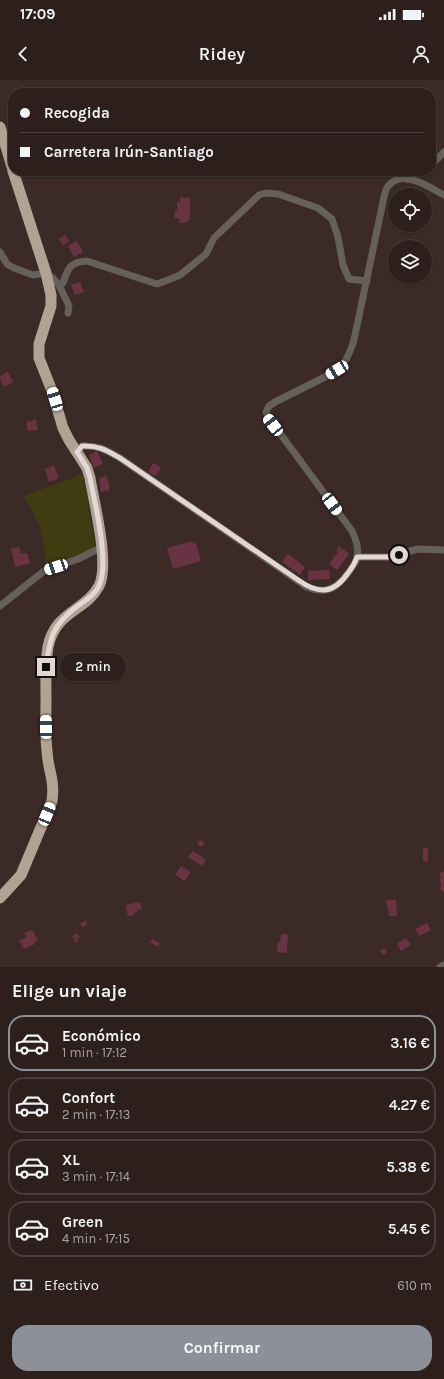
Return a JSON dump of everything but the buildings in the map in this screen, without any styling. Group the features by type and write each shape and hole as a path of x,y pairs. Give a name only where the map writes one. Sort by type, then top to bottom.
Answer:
{"highway":[{"path":"0,127 8,153"},
{"path":"0,898 21,875 52,802 54,788 47,752 46,715 46,667 48,646 52,633 60,622 95,592 100,584 103,573 104,558 87,468 63,428 52,391 39,358 39,344 51,306 51,295 46,273 15,176"}],"street":[{"path":"436,160 444,152"},
{"path":"407,179 412,176"},
{"path":"77,452 82,446 92,445 108,452 139,470 298,580 316,590 326,590 339,585 355,563 357,557 356,540 352,531 268,418 266,412 269,406 275,402 329,375 345,362 354,340 384,196 388,186 396,180 407,179 421,183 444,195"},
{"path":"59,286 63,283 72,264 78,261 87,261 156,284 180,275 206,254 214,238 234,217 259,195 266,193 278,194 318,208 332,219 338,237 343,265 349,279 367,281"},
{"path":"0,252 7,264 14,268 33,275 46,273 54,278 69,306 68,313"},
{"path":"0,606 44,570 78,559 102,547"},
{"path":"357,557 388,557 418,549 444,550"},
{"path":"440,967 444,965"}],"shaded area":[{"path":"83,474 95,544 86,553 80,556 46,566 42,533 39,524 24,496"}],"route":[{"path":"46,667 48,646 52,633 70,612 95,592 100,584 103,573 104,558 90,478 87,468 77,452 82,446 92,445 103,448 120,458 307,587 316,590 326,590 339,585 355,563 357,557 388,557 399,555"}]}
